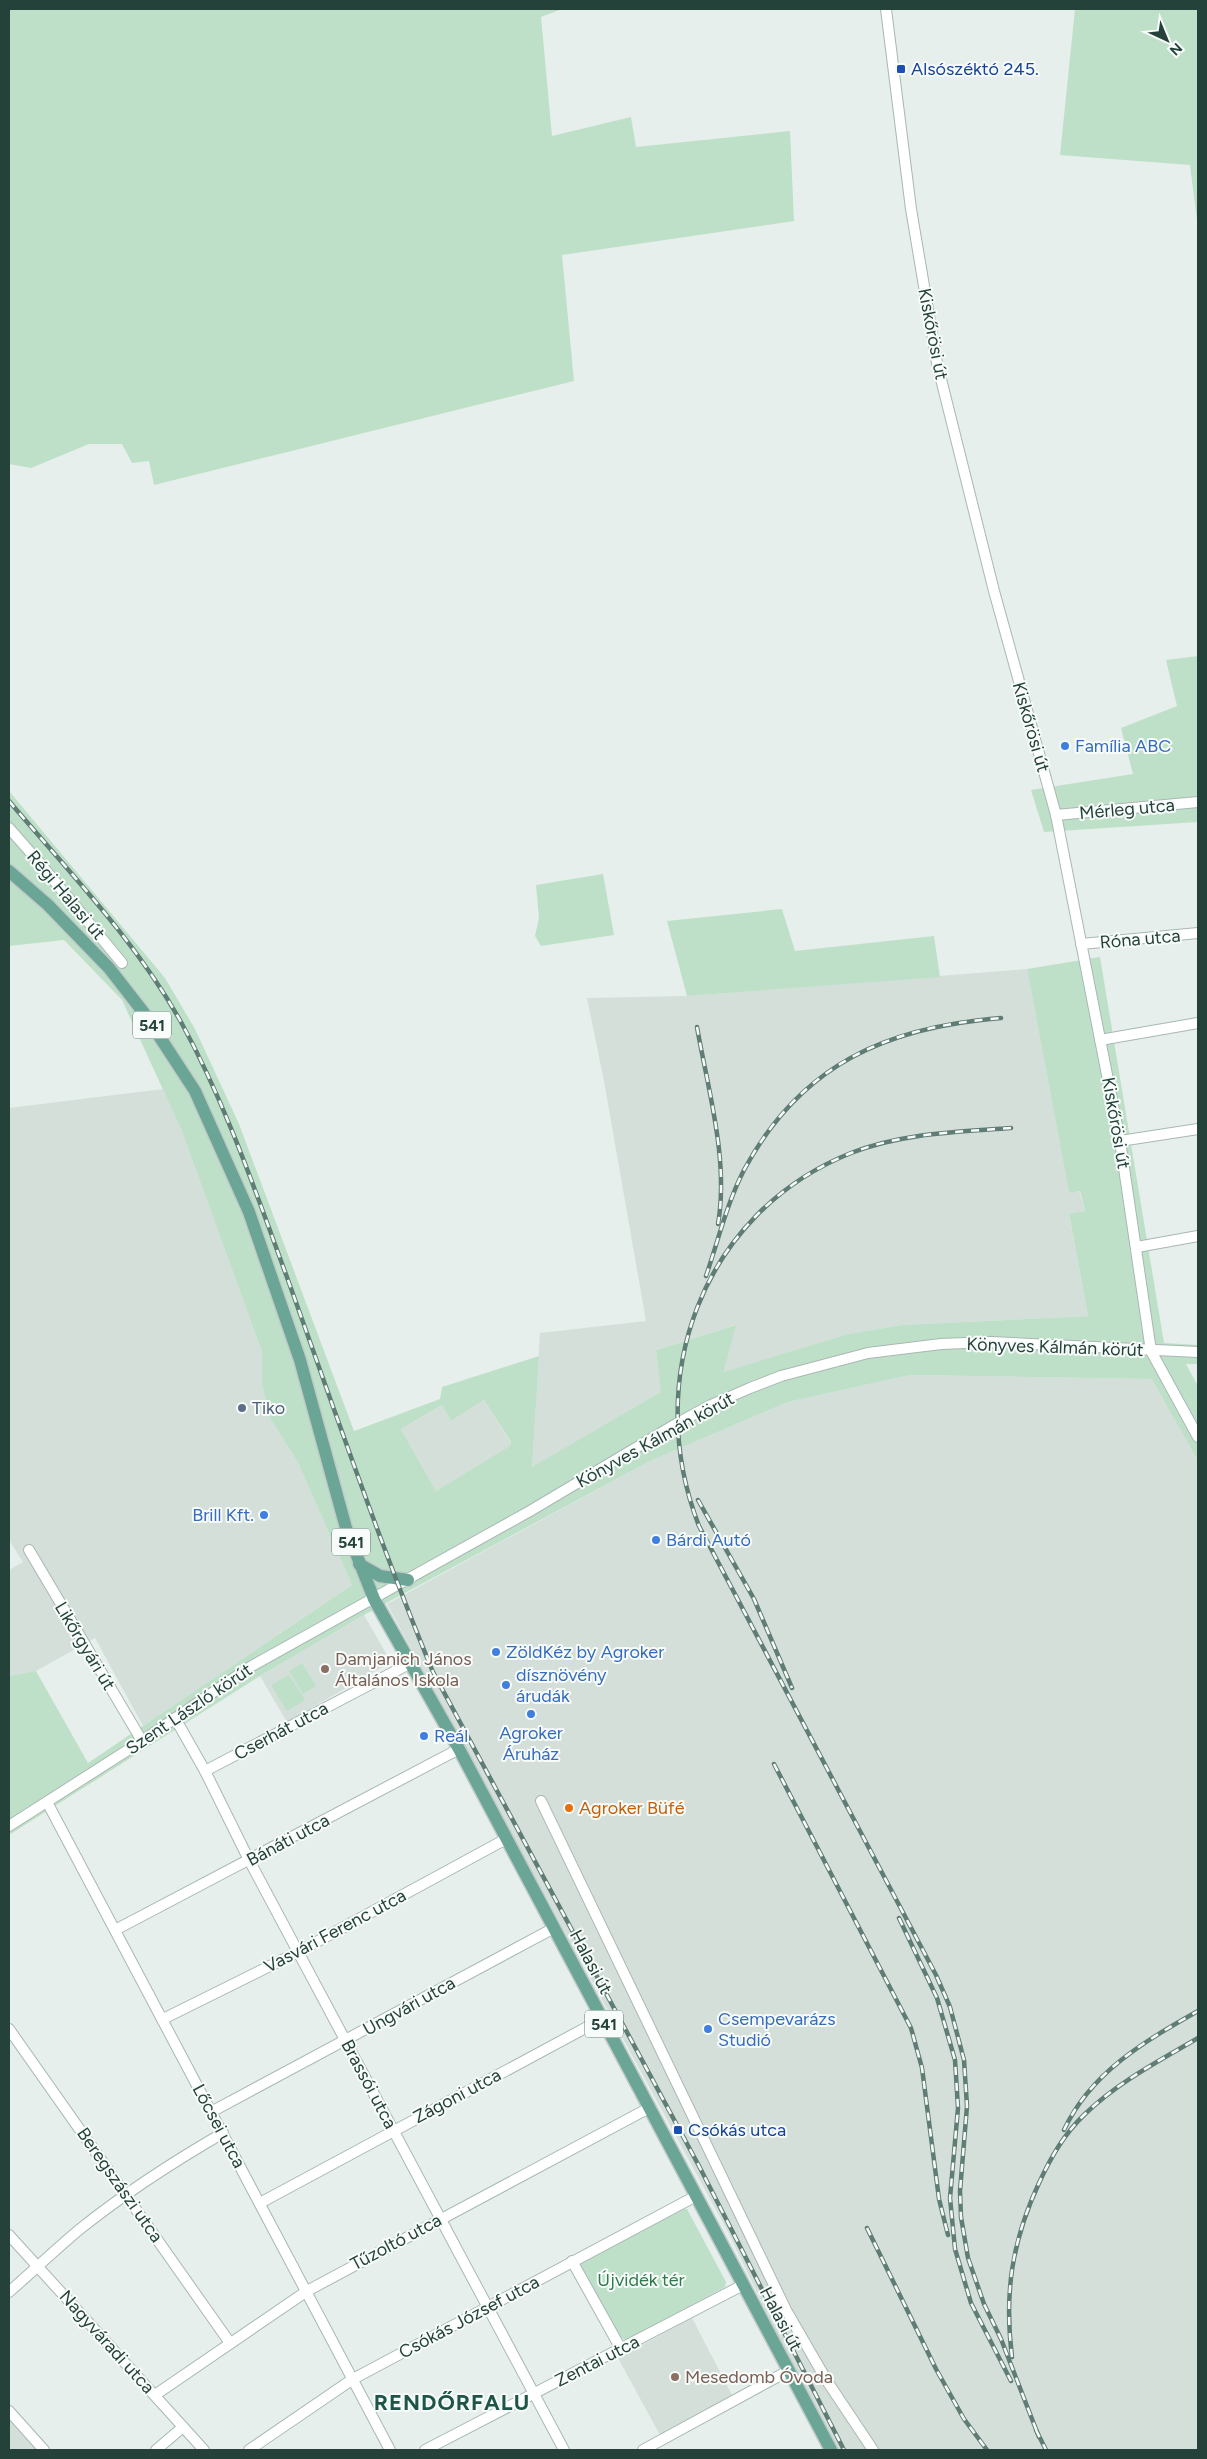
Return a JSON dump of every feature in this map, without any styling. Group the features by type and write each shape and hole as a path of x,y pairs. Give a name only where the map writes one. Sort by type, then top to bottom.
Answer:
{"main road":[{"name":"Halasi út","path":"9,871 48,905 109,968 144,1013 195,1091 249,1212 300,1360 334,1484 359,1564 374,1599 554,1928 831,2450"},
{"path":"359,1564 380,1576 408,1580"}],"street":[{"name":"Kiskőrösi út","path":"886,9 911,209 937,363 996,600 1056,815 1120,1141 1151,1351 1198,1437"},
{"name":"Mérleg utca","path":"1056,815 1198,802"},
{"name":"Régi Halasi út","path":"9,828 38,860 122,963"},
{"name":"Róna utca","path":"1081,944 1198,933"},
{"path":"1100,1040 1198,1023"},
{"path":"1120,1141 1198,1128"},
{"path":"1137,1247 1198,1236"},
{"name":"Könyves Kálmán körút","path":"374,1599 711,1405 781,1376 868,1353 941,1344 991,1342 1198,1352"},
{"name":"Likőrgyári út","path":"29,1550 142,1741"},
{"name":"Szent László körút","path":"9,1826 142,1741 250,1667 374,1599"},
{"name":"Cserhát utca","path":"205,1771 409,1664"},
{"name":"Brassói utca","path":"175,1718 205,1771 249,1860 489,2306 564,2450"},
{"name":"Bánáti utca","path":"116,1930 458,1750"},
{"name":"Lőcsei utca","path":"48,1802 390,2450"},
{"path":"541,1802 786,2310 827,2381 873,2450"},
{"name":"Vasvári Ferenc utca","path":"163,2020 298,1952 506,1839"},
{"name":"Ungvári utca","path":"212,2112 554,1928"},
{"name":"Zágoni utca","path":"260,2203 602,2019"},
{"name":"Beregszászi utca","path":"9,2029 127,2194 230,2343"},
{"name":"Tűzoltó utca","path":"155,2395 307,2291 440,2218 649,2108"},
{"path":"9,2292 81,2229 127,2194 177,2160 223,2133"},
{"name":"Csókás József utca","path":"249,2450 353,2379 696,2196"},
{"name":"Nagyváradi utca","path":"9,2234 204,2450"},
{"path":"572,2261 621,2349"},
{"name":"Zentai utca","path":"425,2450 743,2285"},
{"path":"643,2450 788,2371"},
{"path":"9,2411 44,2450"},
{"path":"156,2450 183,2427"}],"shaded area":[{"path":"1027,969 1069,1193 1079,1191 1085,1211 1069,1215 1088,1316 902,1325 848,1334 724,1373 735,1325 656,1350 662,1392 532,1468 540,1333 646,1321 604,1081 587,998 687,996"},
{"path":"163,1089 181,1129 262,1352 262,1386 270,1418 298,1463 352,1585 143,1726 95,1638 36,1671 9,1676 9,1570 23,1562 9,1540 9,1108"},
{"path":"910,1375 1153,1379 1198,1461 1198,2450 833,2450 728,2232 387,1604 650,1461 788,1402"},
{"path":"484,1400 511,1443 510,1447 436,1491 401,1429 442,1405 451,1421"},
{"name":"Damjanich János Általános Iskola","path":"364,1615 391,1662 287,1722 260,1676"},
{"name":"Mesedomb Óvoda","path":"692,2318 732,2395 660,2435 618,2358"},
{"path":"9,2411 46,2450 9,2450"}],"green space":[{"path":"9,9 562,9 541,17 552,136 631,117 636,147 790,131 794,221 562,255 574,381 154,485 149,461 132,463 122,444 89,444 31,468 9,464"},
{"path":"1075,9 1198,9 1198,229 1190,165 1060,155"},
{"path":"1198,656 1198,822 1044,832 1031,790 1133,774 1121,728 1177,706 1166,660"},
{"path":"9,791 165,978 195,1029 239,1124 354,1431 440,1399 442,1387 539,1356 532,1467 661,1392 656,1350 736,1325 724,1372 848,1334 902,1325 1088,1316 1069,1214 1085,1211 1080,1191 1069,1193 1027,969 1100,957 1164,1343 1198,1345 1198,1364 1186,1364 1198,1386 1198,1461 1152,1379 910,1375 788,1402 650,1461 364,1615 260,1676 9,1835 9,1676 36,1671 88,1763 352,1585 298,1463 270,1418 262,1385 262,1352 181,1129 122,1000 64,940 9,946","holes":["484,1400 511,1442 510,1446 436,1491 401,1429 442,1405 451,1421"]},
{"path":"603,874 614,935 541,946 535,936 539,918 536,885"},
{"path":"782,909 795,951 934,936 940,977 687,996 667,921"},
{"path":"302,1663 316,1686 303,1694 289,1671"},
{"path":"289,1675 305,1700 287,1711 271,1685"},
{"name":"Újvidék tér","path":"682,2208 687,2209 726,2282 725,2287 626,2340 618,2336 579,2267 579,2261"}],"railway":[{"path":"9,801 100,907 143,963 163,992 197,1053 226,1117 252,1182 376,1526 433,1672 699,2166 844,2450"},
{"path":"706,1276 728,1209 744,1170 767,1133 792,1103 820,1078 851,1058 885,1042 921,1031 960,1023 1001,1018"},
{"path":"697,1027 719,1150 721,1200 718,1224"},
{"path":"1011,1128 930,1134 870,1146 851,1153 799,1180 756,1216 722,1259 697,1307 682,1360 678,1415 683,1471 699,1526 936,1975 950,2007 964,2060 967,2106 960,2191 961,2217 968,2258 984,2304 1001,2339 1039,2437"},
{"path":"698,1500 754,1599 792,1688"},
{"path":"774,1764 911,2028 922,2068 939,2199 948,2235"},
{"path":"899,1918 937,1998 955,2060 958,2108 950,2198 955,2249 971,2303 1011,2381"},
{"path":"1064,2130 1075,2109 1104,2075 1121,2060 1158,2034 1198,2011"},
{"path":"1012,2357 1009,2311 1012,2268 1016,2247 1030,2205 1053,2155 1064,2138 1098,2102 1139,2073 1198,2038"},
{"path":"867,2228 936,2369 964,2419 987,2450"},
{"path":"1036,2430 1046,2450"}],"place":[{"name":"Alsószéktó 245.","path":"901,69"},
{"name":"Família ABC","path":"1065,746"},
{"name":"Tiko","path":"242,1408"},
{"name":"Brill Kft.","path":"264,1515"},
{"name":"Bárdi Autó","path":"656,1540"},
{"name":"ZöldKéz by Agroker","path":"496,1652"},
{"name":"Damjanich János Általános Iskola","path":"325,1669"},
{"name":"dísznövény árudák","path":"506,1685"},
{"name":"Agroker Áruház","path":"531,1714"},
{"name":"Reál","path":"424,1736"},
{"name":"Agroker Büfé","path":"569,1808"},
{"name":"Csempevarázs Studió","path":"708,2029"},
{"name":"Csókás utca","path":"678,2130"},
{"name":"Mesedomb Óvoda","path":"675,2377"}],"district":[{"name":"RENDŐRFALU","path":"452,2402"}]}
